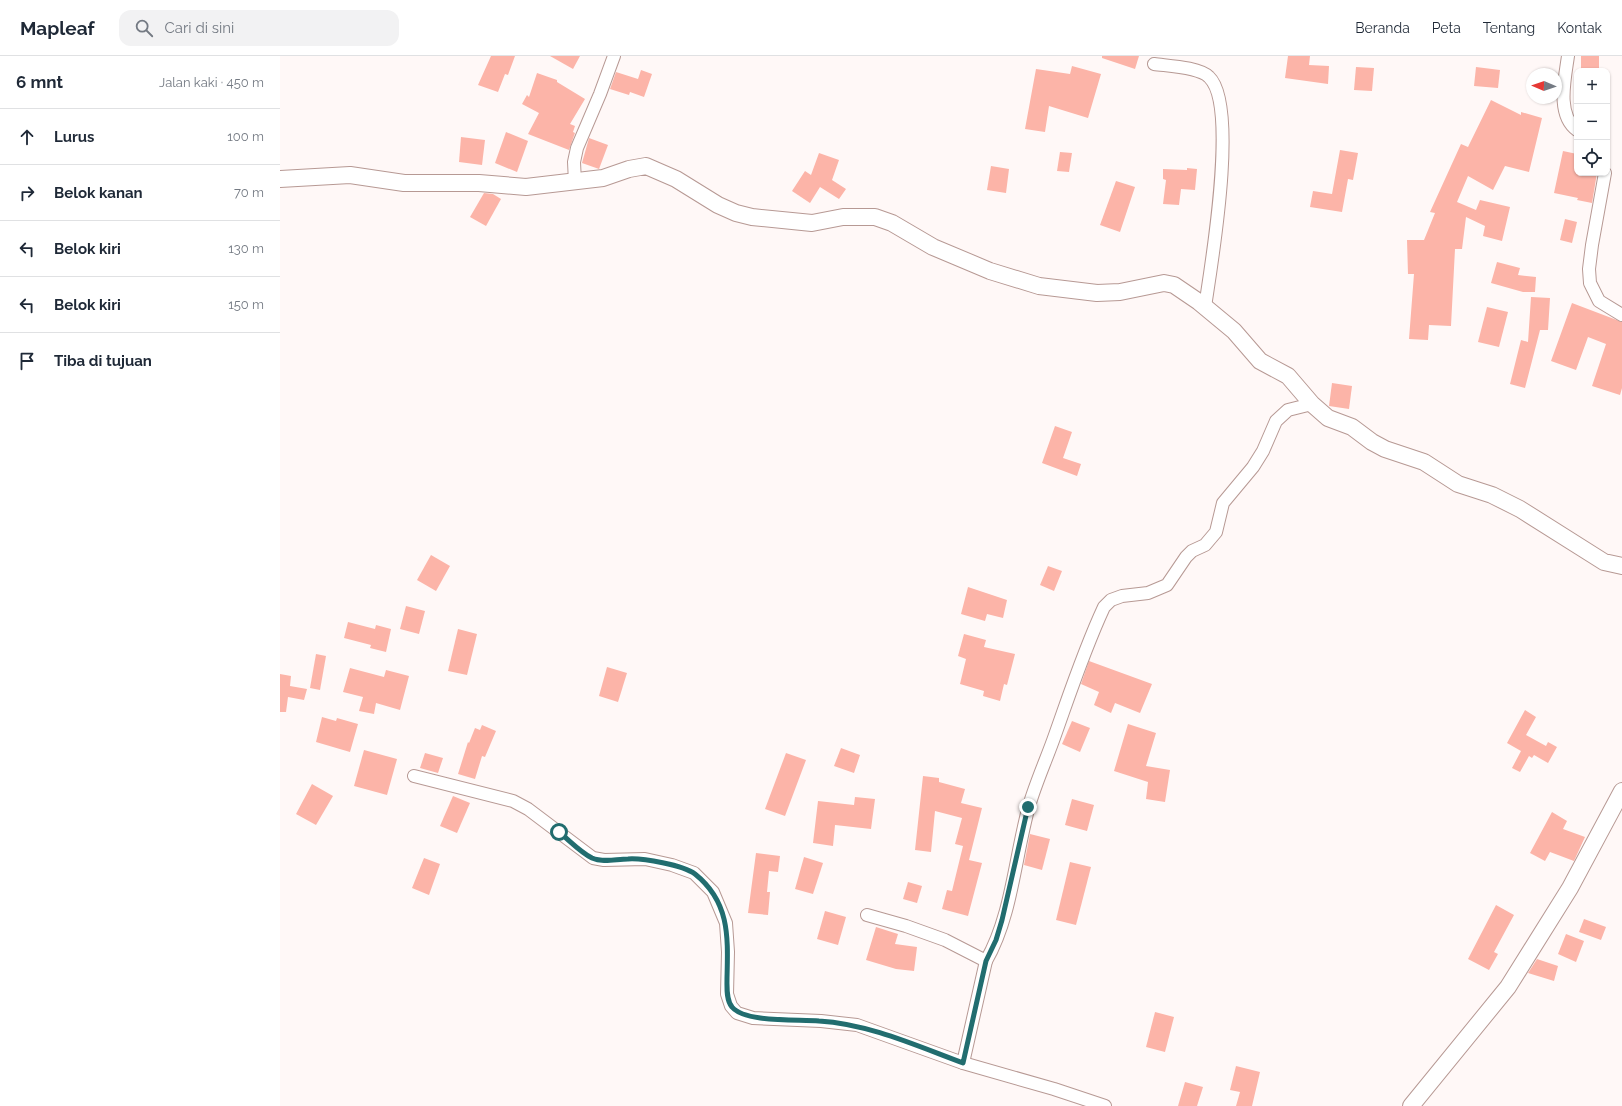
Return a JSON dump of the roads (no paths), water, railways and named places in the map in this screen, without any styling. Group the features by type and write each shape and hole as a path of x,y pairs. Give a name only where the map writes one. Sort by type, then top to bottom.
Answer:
{"street":[{"path":"575,182 574,162 577,148 614,56"},
{"path":"1568,56 1564,109 1566,118 1574,127"},
{"path":"1154,64 1196,71 1209,77 1217,89 1220,102 1222,148 1220,202 1205,307"},
{"path":"280,179 350,175 404,183 478,183 526,187 603,178 629,169 646,166 676,180 736,213 752,217 812,223 844,217 875,217 892,223 933,247 990,271 1039,286 1097,293 1120,292 1164,283 1181,289 1205,307 1234,331 1260,361 1280,370 1288,376 1312,404 1328,418 1352,427 1372,442 1385,449 1424,462 1458,484 1508,503 1566,536 1604,562 1622,566"},
{"path":"1604,176 1592,246 1589,269 1590,283 1599,301 1622,315"},
{"path":"963,1063 986,961 996,940 1002,920 1028,807 1079,664 1104,607 1111,600 1122,596 1148,593 1167,585 1186,557 1192,551 1205,545 1216,532 1223,503 1253,466 1279,417 1288,410 1312,404"},
{"path":"414,776 513,801 528,809 593,858 604,860 646,859 672,865 694,873 713,892 726,923 728,952 727,994 731,1006 737,1013 753,1018 821,1021 857,1025 963,1063 1054,1089 1105,1106"},
{"path":"1410,1106 1508,987 1570,888 1622,791"},
{"path":"867,915 906,926 945,940 986,961"}]}
